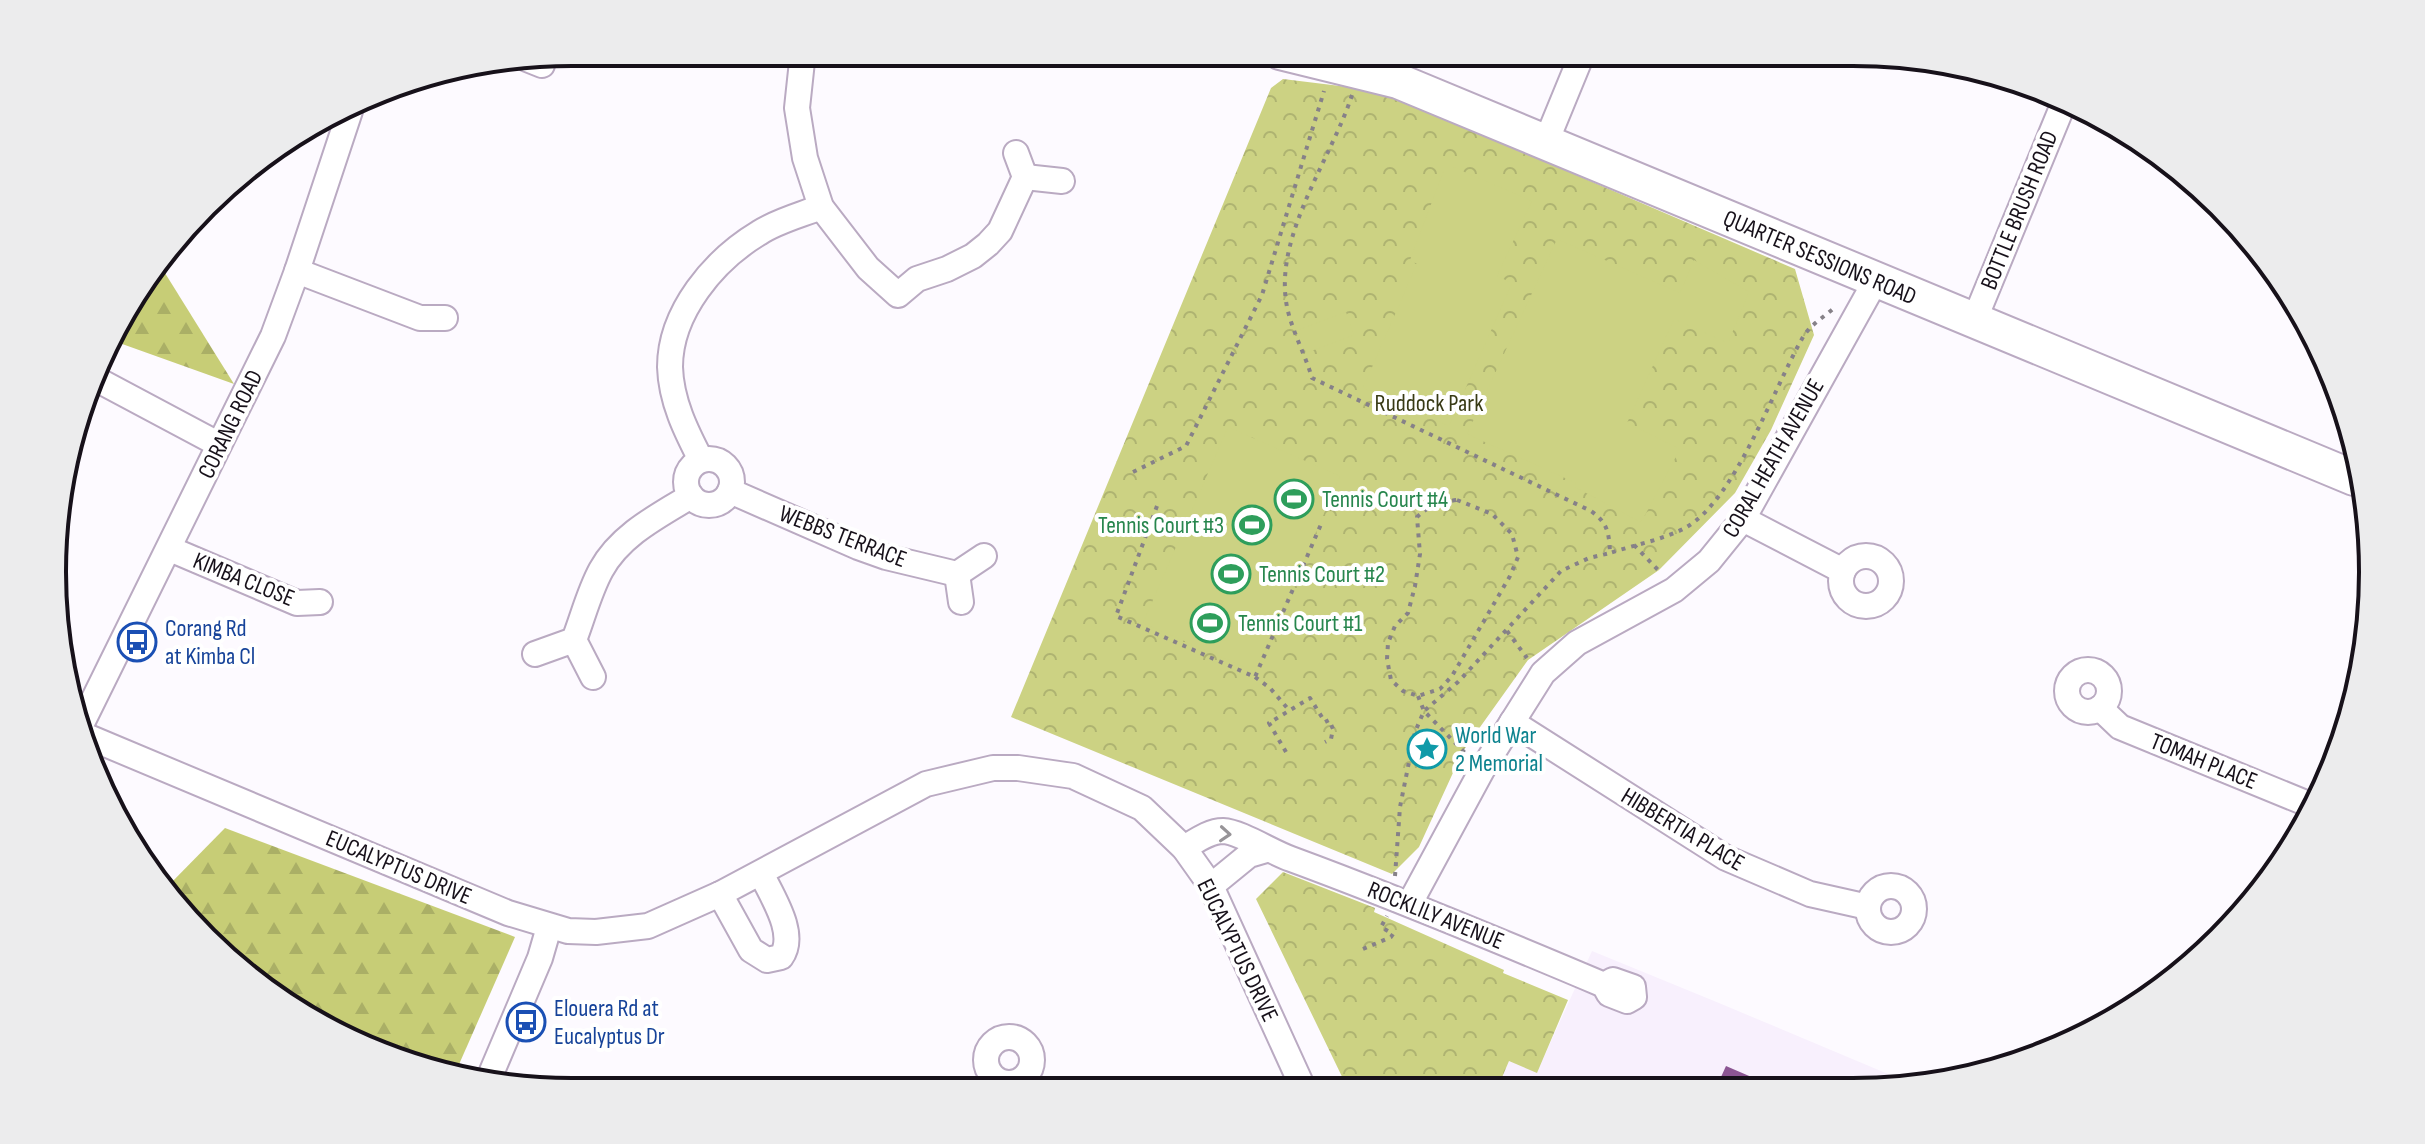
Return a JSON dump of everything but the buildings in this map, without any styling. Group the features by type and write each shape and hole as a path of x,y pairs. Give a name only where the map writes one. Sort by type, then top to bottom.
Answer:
{"main road":[{"name":"QUARTER SESSIONS ROAD","path":"1337,66 1398,81 2350,476"}],"street":[{"path":"802,66 797,108 805,158 821,207 868,268 898,295 917,279 973,256 1000,231 1025,177 1016,153"},
{"path":"1546,142 1577,66"},
{"name":"BOTTLE BRUSH ROAD","path":"1974,321 2061,111"},
{"name":"CORANG ROAD","path":"86,714 262,360 297,271 348,118"},
{"path":"1025,177 1062,181"},
{"path":"701,460 682,423 670,365 677,330 694,294 721,262 760,232 821,207"},
{"path":"297,271 420,318 445,318"},
{"name":"CORAL HEATH AVENUE","path":"1402,900 1543,673 1577,643 1674,590 1709,561 1743,519 1876,280"},
{"path":"103,383 218,444"},
{"path":"701,460 714,460 726,466 732,478 730,491 719,502 704,504 691,496 686,480 701,460"},
{"name":"WEBBS TERRACE","path":"730,491 858,547 957,574"},
{"path":"593,677 574,640 593,588 613,553 639,528 691,496"},
{"path":"1743,519 1843,571"},
{"name":"KIMBA CLOSE","path":"170,549 297,603 320,602"},
{"path":"961,602 957,574 984,556"},
{"path":"535,654 574,640"},
{"name":"TOMAH PLACE","path":"2100,708 2120,727 2304,802"},
{"name":"HIBBERTIA PLACE","path":"1512,722 1726,858 1810,894 1868,907"},
{"name":"EUCALYPTUS DRIVE","path":"95,740 549,927 596,932 648,926 720,894 926,784 993,768 1018,768 1073,776 1142,808 1184,848 1211,886 1299,1078"},
{"name":"ROCKLILY AVENUE","path":"1184,848 1210,833 1237,833 1266,850 1402,900 1604,985"},
{"path":"1211,886 1241,859 1266,850"},
{"path":"720,894 751,950 767,960 781,957 786,950 786,930 761,873"},
{"path":"492,1071 540,958 549,927"}],"path":[{"path":"1133,472 1186,446 1262,295 1325,88"},
{"path":"1353,92 1316,176 1287,260 1287,307 1312,378 1591,511 1602,519 1609,530 1610,553"},
{"path":"1363,949 1393,934 1381,927 1402,900 1400,807 1415,732 1424,711 1458,682 1561,571 1589,558 1686,527 1711,506 1742,457 1805,334 1837,304"},
{"path":"1457,500 1492,514 1512,534 1518,557 1452,676 1440,689 1418,696 1403,691 1391,680 1388,643 1395,626 1408,613 1415,586 1420,554 1417,517 1428,506 1457,500"},
{"path":"1157,506 1116,616 1255,677 1270,688 1289,710"},
{"path":"1255,677 1322,522"},
{"path":"1634,545 1674,590"},
{"path":"1507,631 1528,660 1543,673"},
{"path":"1452,676 1458,682"},
{"path":"1418,696 1424,711 1482,770"},
{"path":"1286,752 1269,723 1310,698 1333,729 1331,739 1325,742"}],"shaded area":[{"path":"1592,951 1894,1076 1502,1078 1509,1061 1537,1072"}],"green space":[{"name":"Ruddock Park","path":"1283,79 1381,91 1795,269 1814,335 1771,430 1735,493 1659,570 1528,660 1463,751 1419,847 1392,874 1011,717 1271,88"},
{"path":"1453,167 1532,201 1497,276 1512,283 1449,426 1363,388 1417,264 1410,260 1444,170"},
{"path":"1557,239 1680,293 1694,260 1749,292 1728,343 1674,319 1627,423 1680,449 1640,522 1575,487 1576,483 1467,434"},
{"path":"165,273 234,384 121,343"},
{"path":"1346,312 1354,335 1306,353 1298,330"},
{"path":"1228,427 1340,476 1256,672 1143,623"},
{"path":"225,828 515,937 459,1065 378,1039 348,1026 291,993 214,930 172,882"},
{"path":"1283,872 1375,908 1374,912 1568,1000 1537,1073 1509,1061 1502,1078 1343,1078 1256,899"}],"place":[{"name":"Tennis Court #4","path":"1294,499"},
{"name":"Tennis Court #3","path":"1252,525"},
{"name":"Tennis Court #2","path":"1231,574"},
{"name":"Tennis Court #1","path":"1210,623"},
{"name":"Corang Rd at Kimba Cl","path":"137,642"},
{"name":"World War 2 Memorial","path":"1427,749"},
{"name":"Elouera Rd at Eucalyptus Dr","path":"526,1022"}]}
